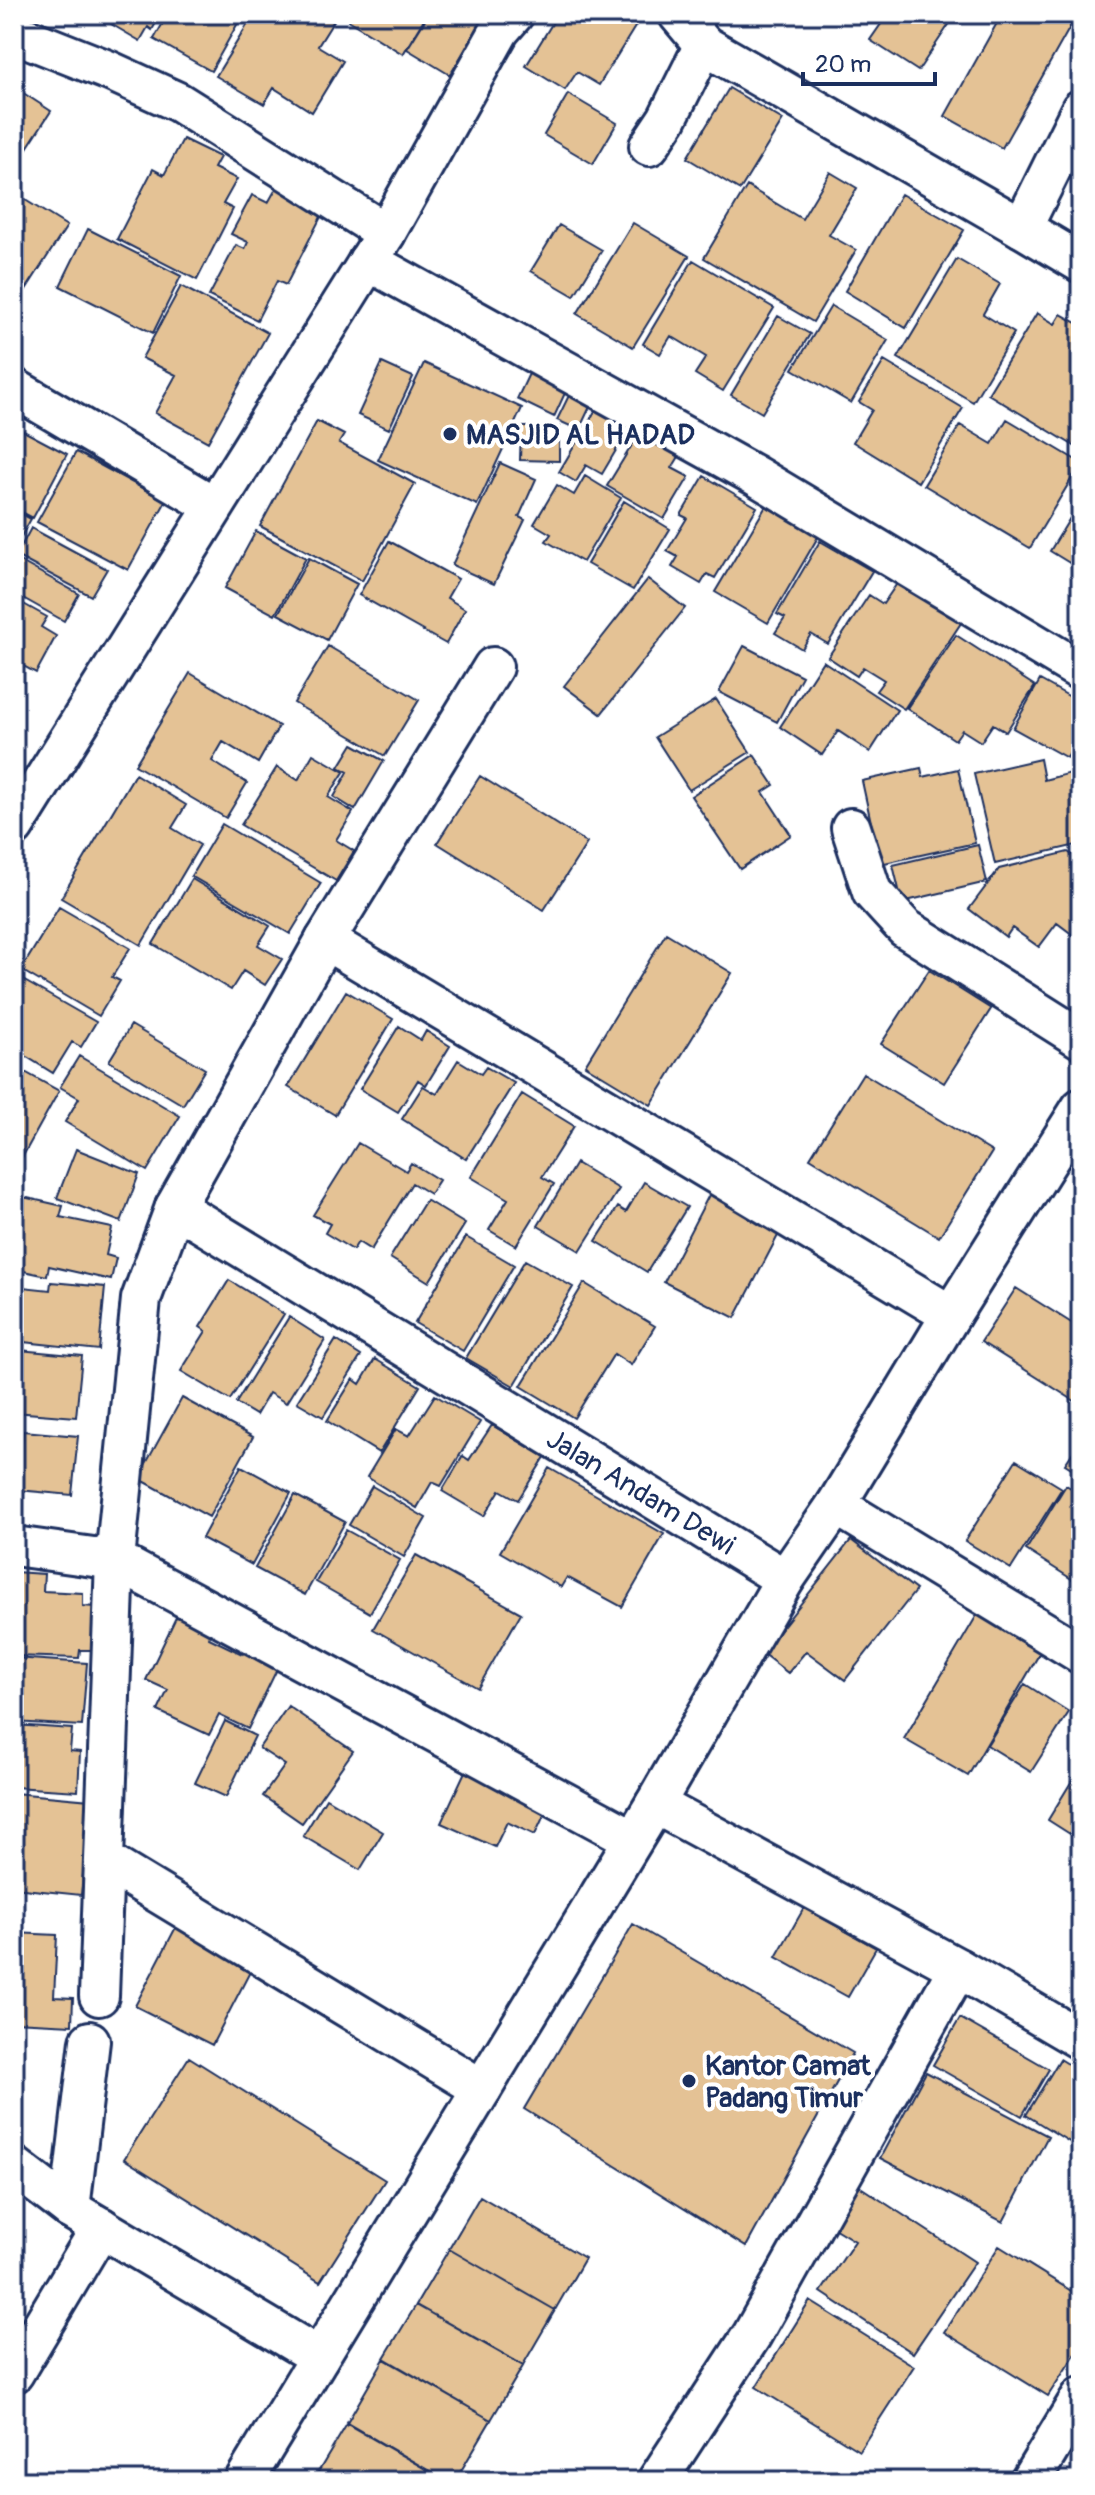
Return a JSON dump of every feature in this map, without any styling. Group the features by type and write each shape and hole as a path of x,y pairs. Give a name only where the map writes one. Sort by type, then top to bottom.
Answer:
{"street":[{"path":"18,812 377,247 500,30 514,14"},
{"path":"678,14 704,45 1081,263"},
{"path":"14,33 178,102 377,247 1081,671"},
{"path":"649,146 667,119 704,45"},
{"path":"1022,228 1081,109"},
{"path":"14,388 214,506"},
{"path":"99,1996 115,1560 141,1299 175,1207 325,940 493,667"},
{"path":"851,828 872,892 905,928 1081,1039"},
{"path":"325,940 951,1315"},
{"path":"244,2481 655,1804 785,1579 836,1505 1081,1108"},
{"name":"Jalan Andam Dewi","path":"175,1207 785,1579"},
{"path":"836,1505 1081,1654"},
{"path":"14,1546 115,1560 633,1839"},
{"path":"655,1804 958,1968 1081,2040"},
{"path":"105,1861 482,2089"},
{"path":"657,2481 752,2335 958,1968"},
{"path":"14,2373 85,2218 90,2041"},
{"path":"14,2166 85,2218 319,2357"},
{"path":"1030,2481 1081,2397"}],"building":[{"path":"117,14 161,14 152,30 148,27 140,41 111,24"},
{"path":"168,14 243,14 211,71 154,39"},
{"path":"254,14 338,14 318,46 343,61 312,112 274,88 264,104 216,76"},
{"path":"353,14 427,14 403,54 349,21"},
{"path":"429,14 468,14 482,22 450,75 407,49"},
{"path":"558,14 643,14 599,85 577,72 565,90 526,66"},
{"path":"888,14 956,14 918,71 870,40"},
{"path":"1002,14 1063,14 1074,20 1002,148 945,116"},
{"path":"14,87 51,111 14,168"},
{"path":"729,88 783,120 740,190 687,158"},
{"path":"568,94 617,123 593,164 544,135"},
{"path":"183,139 220,157 214,168 237,179 223,204 233,209 197,280 117,239 153,169 164,175"},
{"path":"830,172 857,188 829,235 856,250 813,322 704,258 747,186 802,219"},
{"path":"277,187 324,211 286,285 277,281 257,320 209,296 236,245 245,249 248,242 231,234 252,195 268,203"},
{"path":"14,193 67,226 14,308"},
{"path":"901,194 964,230 906,328 845,291"},
{"path":"633,223 689,256 633,347 577,314"},
{"path":"559,225 602,250 574,296 531,271"},
{"path":"88,229 181,276 153,333 60,286"},
{"path":"957,259 1000,284 983,314 1014,333 973,402 898,358"},
{"path":"693,260 774,308 723,391 695,374 706,357 671,336 660,354 643,344"},
{"path":"181,286 268,333 208,442 155,413 176,375 142,358"},
{"path":"831,306 888,340 851,403 793,369"},
{"path":"1037,313 1055,324 1061,314 1081,325 1081,450 988,394"},
{"path":"778,316 810,334 762,413 731,395"},
{"path":"884,361 963,408 918,482 853,442 872,410 859,402"},
{"path":"382,363 413,377 389,429 358,415"},
{"name":"MASJID AL HADAD","path":"424,363 522,408 477,505 378,460"},
{"path":"534,363 571,380 554,417 517,399"},
{"path":"574,385 596,394 579,430 557,420"},
{"path":"601,401 619,410 610,426 625,435 602,474 586,465 576,482 559,472"},
{"path":"1007,419 1081,463 1030,548 924,485 960,425 992,444"},
{"path":"317,421 344,435 339,443 415,484 362,581 260,526"},
{"path":"14,426 67,454 33,518 14,508"},
{"path":"521,427 559,427 559,461 520,460"},
{"path":"643,427 683,450 672,468 689,477 664,519 607,486"},
{"path":"76,452 166,501 128,570 37,522"},
{"path":"500,463 536,479 519,517 525,520 494,584 452,565"},
{"path":"585,476 621,498 583,562 546,541 551,534 534,524 557,485 574,495"},
{"path":"704,476 757,507 715,578 707,574 701,584 672,567 678,557 667,551 687,518 681,515"},
{"path":"1081,500 1081,570 1050,551"},
{"path":"624,501 670,529 633,590 587,564"},
{"path":"766,506 818,537 768,623 715,592"},
{"path":"14,510 31,519 14,549"},
{"path":"31,528 107,569 91,596 16,556"},
{"path":"256,531 306,558 275,615 225,588"},
{"path":"389,541 458,579 447,598 465,609 446,644 359,595"},
{"path":"820,541 872,571 828,644 811,634 802,649 775,633 785,618 777,614"},
{"path":"14,558 79,594 64,621 14,593"},
{"path":"309,558 357,584 327,640 278,614"},
{"path":"648,579 685,608 601,714 564,686"},
{"path":"898,582 961,623 904,709 876,691 884,680 863,667 857,676 828,657 869,595 883,604"},
{"path":"20,602 47,617 41,627 56,636 36,673 14,661 14,608 17,609"},
{"path":"956,635 1035,686 1006,732 993,724 981,742 962,730 955,740 907,708"},
{"path":"328,646 419,700 385,756 294,703"},
{"path":"744,646 802,676 777,722 719,692"},
{"path":"823,661 897,710 870,752 838,731 822,755 780,727"},
{"path":"190,673 279,726 258,763 223,742 212,761 247,783 226,818 135,765"},
{"path":"1040,680 1081,703 1081,734 1067,758 1013,728"},
{"path":"716,699 750,752 689,790 655,737"},
{"path":"353,744 384,761 355,810 334,797 348,772 339,767"},
{"path":"313,754 344,772 328,797 353,812 336,840 354,851 336,881 241,825 277,767 298,780"},
{"path":"754,755 774,785 763,792 791,835 740,869 691,796"},
{"path":"1040,759 1044,780 1078,771 1081,784 1081,844 995,864 974,774"},
{"path":"921,768 923,777 958,769 975,843 880,864 862,781"},
{"path":"135,774 186,805 172,828 200,845 141,945 61,898"},
{"path":"480,776 587,843 544,910 437,843"},
{"path":"222,824 321,883 290,934 191,876"},
{"path":"978,845 987,882 902,902 893,865"},
{"path":"1068,852 1081,861 1081,941 1057,923 1039,947 1012,928 1006,937 969,909 999,869"},
{"path":"192,879 270,926 258,945 282,959 265,985 243,971 231,990 153,944"},
{"path":"59,907 130,948 112,977 120,981 99,1016 21,970"},
{"path":"666,933 732,973 651,1105 585,1065"},
{"path":"929,970 991,1009 944,1083 881,1044"},
{"path":"14,975 96,1022 81,1047 72,1042 53,1073 14,1049"},
{"path":"346,991 393,1019 335,1115 288,1087"},
{"path":"131,1025 205,1069 183,1105 109,1061"},
{"path":"399,1026 421,1040 426,1031 450,1046 426,1085 418,1080 398,1112 360,1089"},
{"path":"79,1056 180,1116 147,1171 65,1122 79,1098 60,1087"},
{"path":"458,1060 481,1074 486,1067 514,1083 466,1159 402,1119 423,1086 437,1094"},
{"path":"14,1066 59,1091 19,1163 14,1160"},
{"path":"863,1073 992,1152 939,1237 810,1158"},
{"path":"522,1094 574,1126 542,1177 554,1184 516,1246 489,1230 508,1199 471,1177"},
{"path":"358,1143 406,1171 411,1163 439,1180 430,1194 412,1183 371,1250 358,1242 353,1250 325,1233 330,1224 313,1215"},
{"path":"76,1149 139,1174 121,1222 57,1198"},
{"path":"576,1163 619,1189 580,1251 538,1226"},
{"path":"644,1182 687,1207 647,1272 596,1241 618,1207 626,1212"},
{"path":"711,1191 783,1226 735,1318 664,1282"},
{"path":"14,1195 63,1206 60,1217 112,1228 106,1255 116,1258 111,1280 49,1266 47,1276 14,1269"},
{"path":"426,1200 465,1224 429,1282 390,1258"},
{"path":"466,1237 514,1265 463,1351 415,1323"},
{"path":"525,1260 573,1287 514,1386 466,1358"},
{"path":"229,1280 284,1314 230,1400 181,1371 206,1331 200,1327"},
{"path":"51,1282 105,1287 99,1350 14,1341 14,1286 50,1290"},
{"path":"584,1283 655,1326 631,1365 614,1354 574,1418 521,1386"},
{"path":"1016,1288 1081,1329 1081,1405 981,1342"},
{"path":"289,1317 325,1340 286,1403 269,1393 256,1415 236,1403"},
{"path":"336,1340 361,1356 323,1417 297,1402"},
{"path":"19,1350 82,1356 76,1417 14,1412"},
{"path":"375,1359 420,1386 379,1453 327,1421 353,1379 360,1384"},
{"path":"435,1395 480,1422 441,1486 432,1482 417,1508 367,1477 396,1429 409,1436"},
{"path":"182,1398 253,1437 209,1517 138,1478"},
{"path":"492,1425 545,1457 518,1500 500,1490 484,1516 442,1491 463,1456 469,1460"},
{"path":"23,1431 78,1436 72,1495 18,1490"},
{"path":"1081,1440 1081,1474 1065,1464"},
{"path":"1016,1460 1062,1488 1011,1569 965,1541"},
{"path":"241,1466 291,1493 252,1565 202,1538"},
{"path":"549,1468 664,1534 622,1607 567,1577 561,1587 500,1552"},
{"path":"1066,1485 1081,1494 1081,1585 1026,1550"},
{"path":"372,1486 426,1518 404,1557 349,1525"},
{"path":"295,1495 345,1522 305,1595 255,1568"},
{"path":"346,1530 400,1560 370,1613 316,1582"},
{"path":"851,1540 916,1590 845,1680 806,1651 788,1673 762,1653"},
{"path":"416,1555 521,1613 478,1688 373,1629"},
{"path":"14,1572 44,1574 43,1591 83,1593 83,1606 95,1607 93,1650 80,1650 79,1658 14,1656"},
{"path":"178,1613 213,1629 209,1638 242,1654 246,1645 281,1661 248,1729 219,1715 209,1735 158,1711 168,1690 146,1680"},
{"path":"977,1615 1041,1651 968,1776 904,1739"},
{"path":"14,1658 87,1663 82,1726 14,1722"},
{"path":"1025,1684 1069,1712 1031,1772 987,1745"},
{"path":"288,1706 353,1751 302,1823 263,1796 285,1765 259,1748"},
{"path":"225,1721 255,1736 226,1797 195,1783"},
{"path":"14,1725 72,1729 70,1751 80,1752 78,1791 14,1787"},
{"path":"469,1763 551,1800 535,1835 507,1822 495,1847 441,1823"},
{"path":"1081,1766 1081,1841 1048,1820"},
{"path":"14,1793 90,1800 81,1895 14,1888"},
{"path":"326,1798 383,1832 360,1870 303,1836"},
{"path":"804,1908 876,1948 848,1997 776,1957"},
{"name":"Kantor Camat Padang Timur","path":"633,1924 853,2053 746,2247 524,2109"},
{"path":"176,1927 253,1966 212,2045 135,2006"},
{"path":"14,1933 57,1935 54,1997 73,1998 72,2025 14,2022"},
{"path":"960,2018 1049,2069 1022,2116 933,2065"},
{"path":"189,2057 385,2180 320,2282 124,2159"},
{"path":"1060,2059 1081,2072 1081,2149 1026,2115"},
{"path":"926,2072 1048,2136 1003,2222 880,2158"},
{"path":"859,2186 975,2262 913,2353 821,2292 855,2241 832,2227"},
{"path":"480,2196 585,2258 555,2310 449,2249"},
{"path":"999,2246 1081,2297 1081,2345 1048,2396 944,2332"},
{"path":"449,2249 555,2310 523,2365 416,2305"},
{"path":"810,2301 914,2366 859,2451 756,2387"},
{"path":"416,2305 523,2366 491,2420 384,2358"},
{"path":"384,2359 491,2420 455,2481 447,2481 347,2423"},
{"path":"347,2424 446,2481 329,2481 317,2474"}],"place":[{"name":"MASJID AL HADAD","path":"450,434"},
{"name":"Kantor Camat Padang Timur","path":"689,2081"}]}
